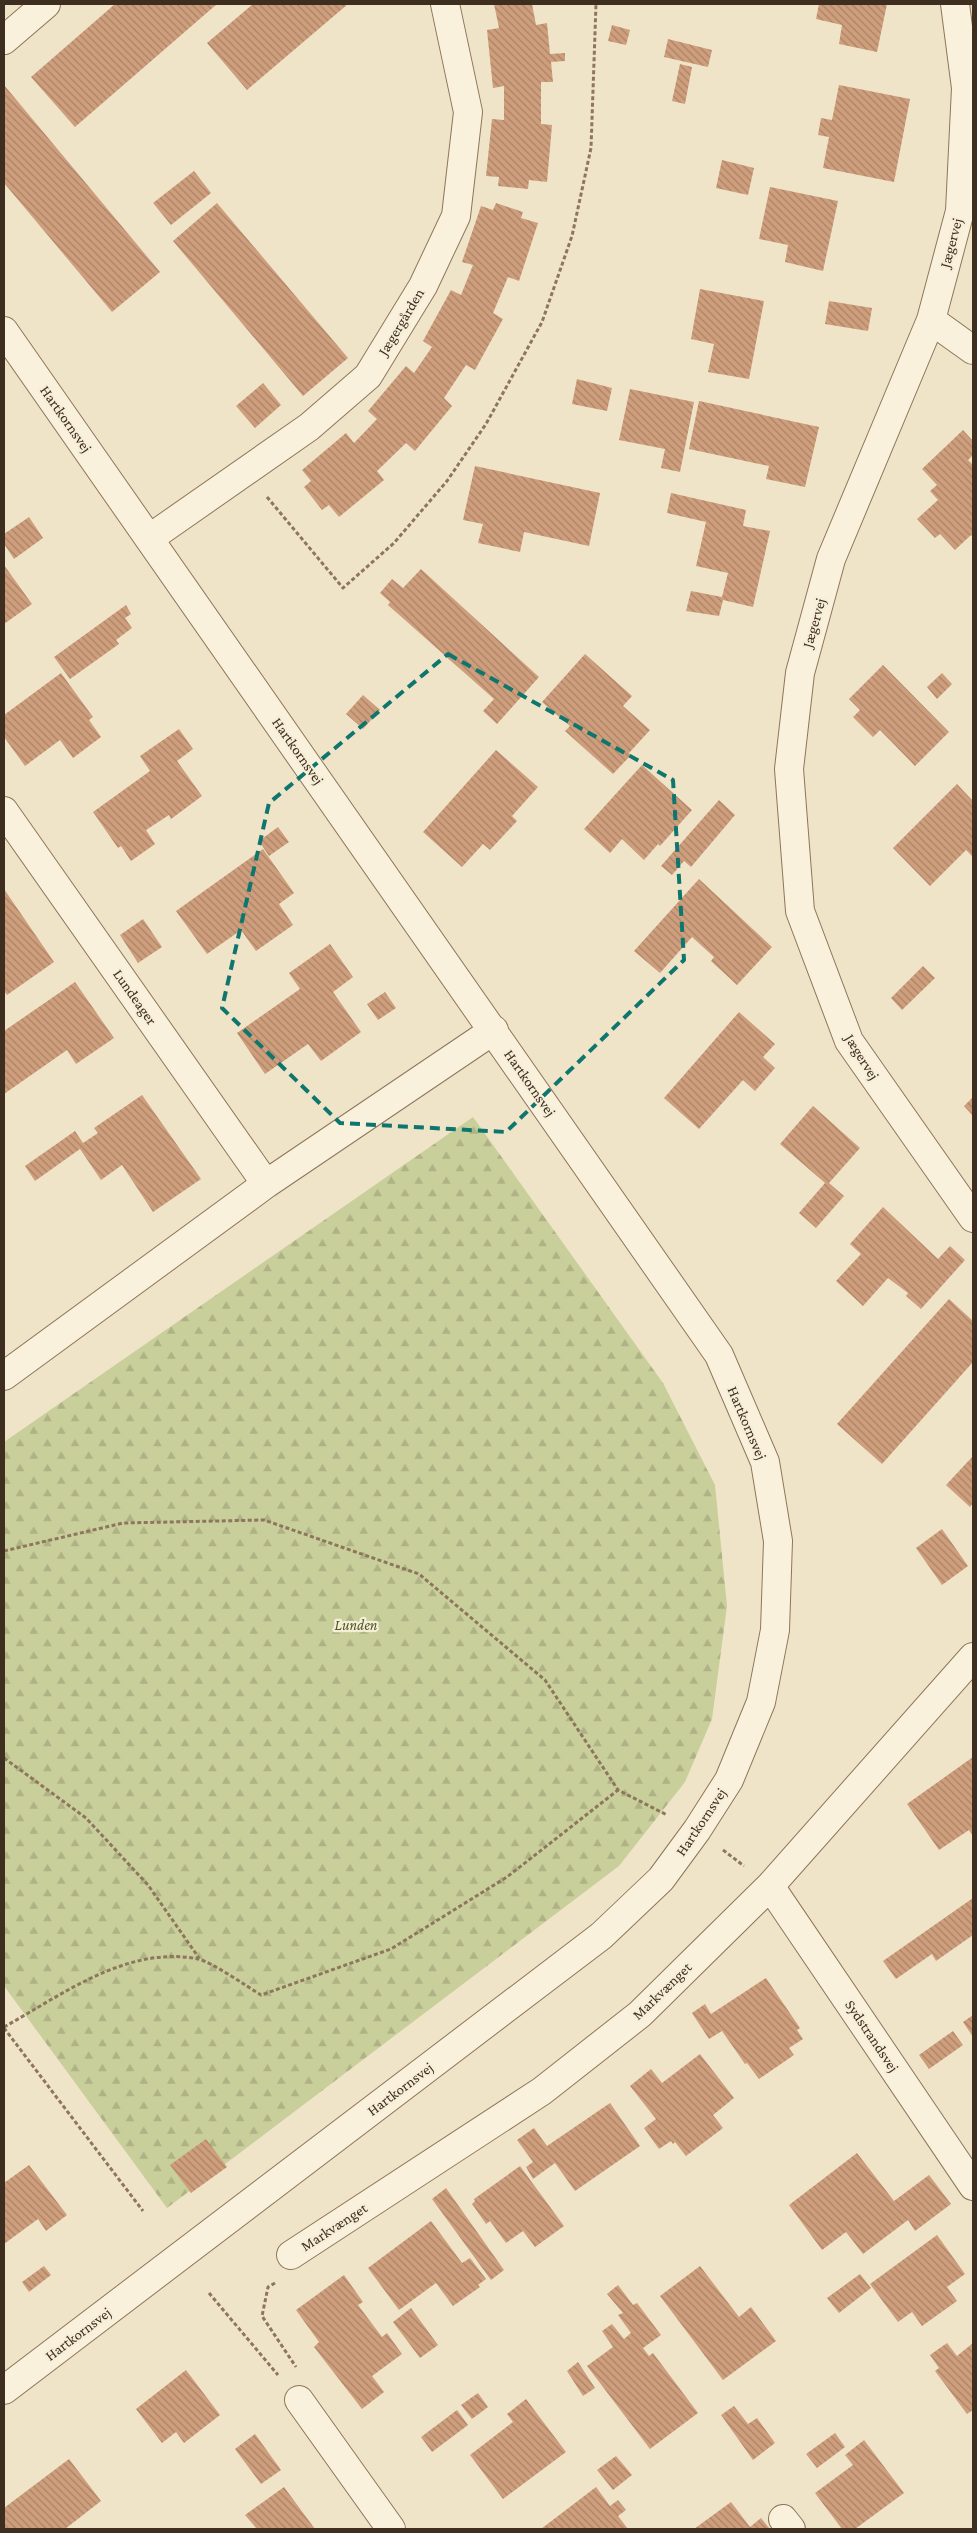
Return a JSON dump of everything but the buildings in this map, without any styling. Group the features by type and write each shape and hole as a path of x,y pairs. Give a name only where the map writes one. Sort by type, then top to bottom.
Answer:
{"street":[{"path":"4,40 46,4"},
{"name":"Jægergården","path":"150,538 309,426 368,376 423,286 456,216 468,112 445,4"},
{"name":"Jægervej","path":"955,4 966,88 960,211 930,320 831,559 800,673 789,770 800,911 849,1041 973,1218"},
{"path":"930,320 973,350"},
{"name":"Hartkornsvej","path":"4,331 494,1030 719,1356 765,1462 778,1541 776,1630 761,1702 729,1780 697,1830 662,1879 601,1936 4,2390"},
{"name":"Lundeager","path":"4,811 266,1184"},
{"path":"4,1376 266,1184 494,1030"},
{"name":"Markvænget","path":"291,2255 542,2091 640,2014 770,1886 973,1657"},
{"name":"Sydstrandsvej","path":"770,1886 973,2186"},
{"path":"299,2400 391,2529"}],"path":[{"path":"246,471 343,588 394,543 447,481 486,424 542,322 572,236 591,148 596,4"},
{"path":"4,1551 124,1523 264,1520 419,1574 545,1680 618,1790 697,1830 770,1886"},
{"path":"4,1758 86,1818 148,1885 200,1959 261,1995 391,1950 507,1877 618,1790"},
{"path":"143,2211 4,2027 109,1969 152,1957 200,1959"},
{"path":"209,2293 299,2400 309,2386 262,2316 268,2287 285,2275 291,2255"}],"highlighted area":[{"path":"448,654 673,780 684,960 506,1132 340,1123 222,1008 269,803"}],"green space":[{"name":"Lunden","path":"473,1117 663,1383 715,1485 727,1606 712,1719 685,1782 619,1866 167,2208 4,1986 4,1442"}]}
